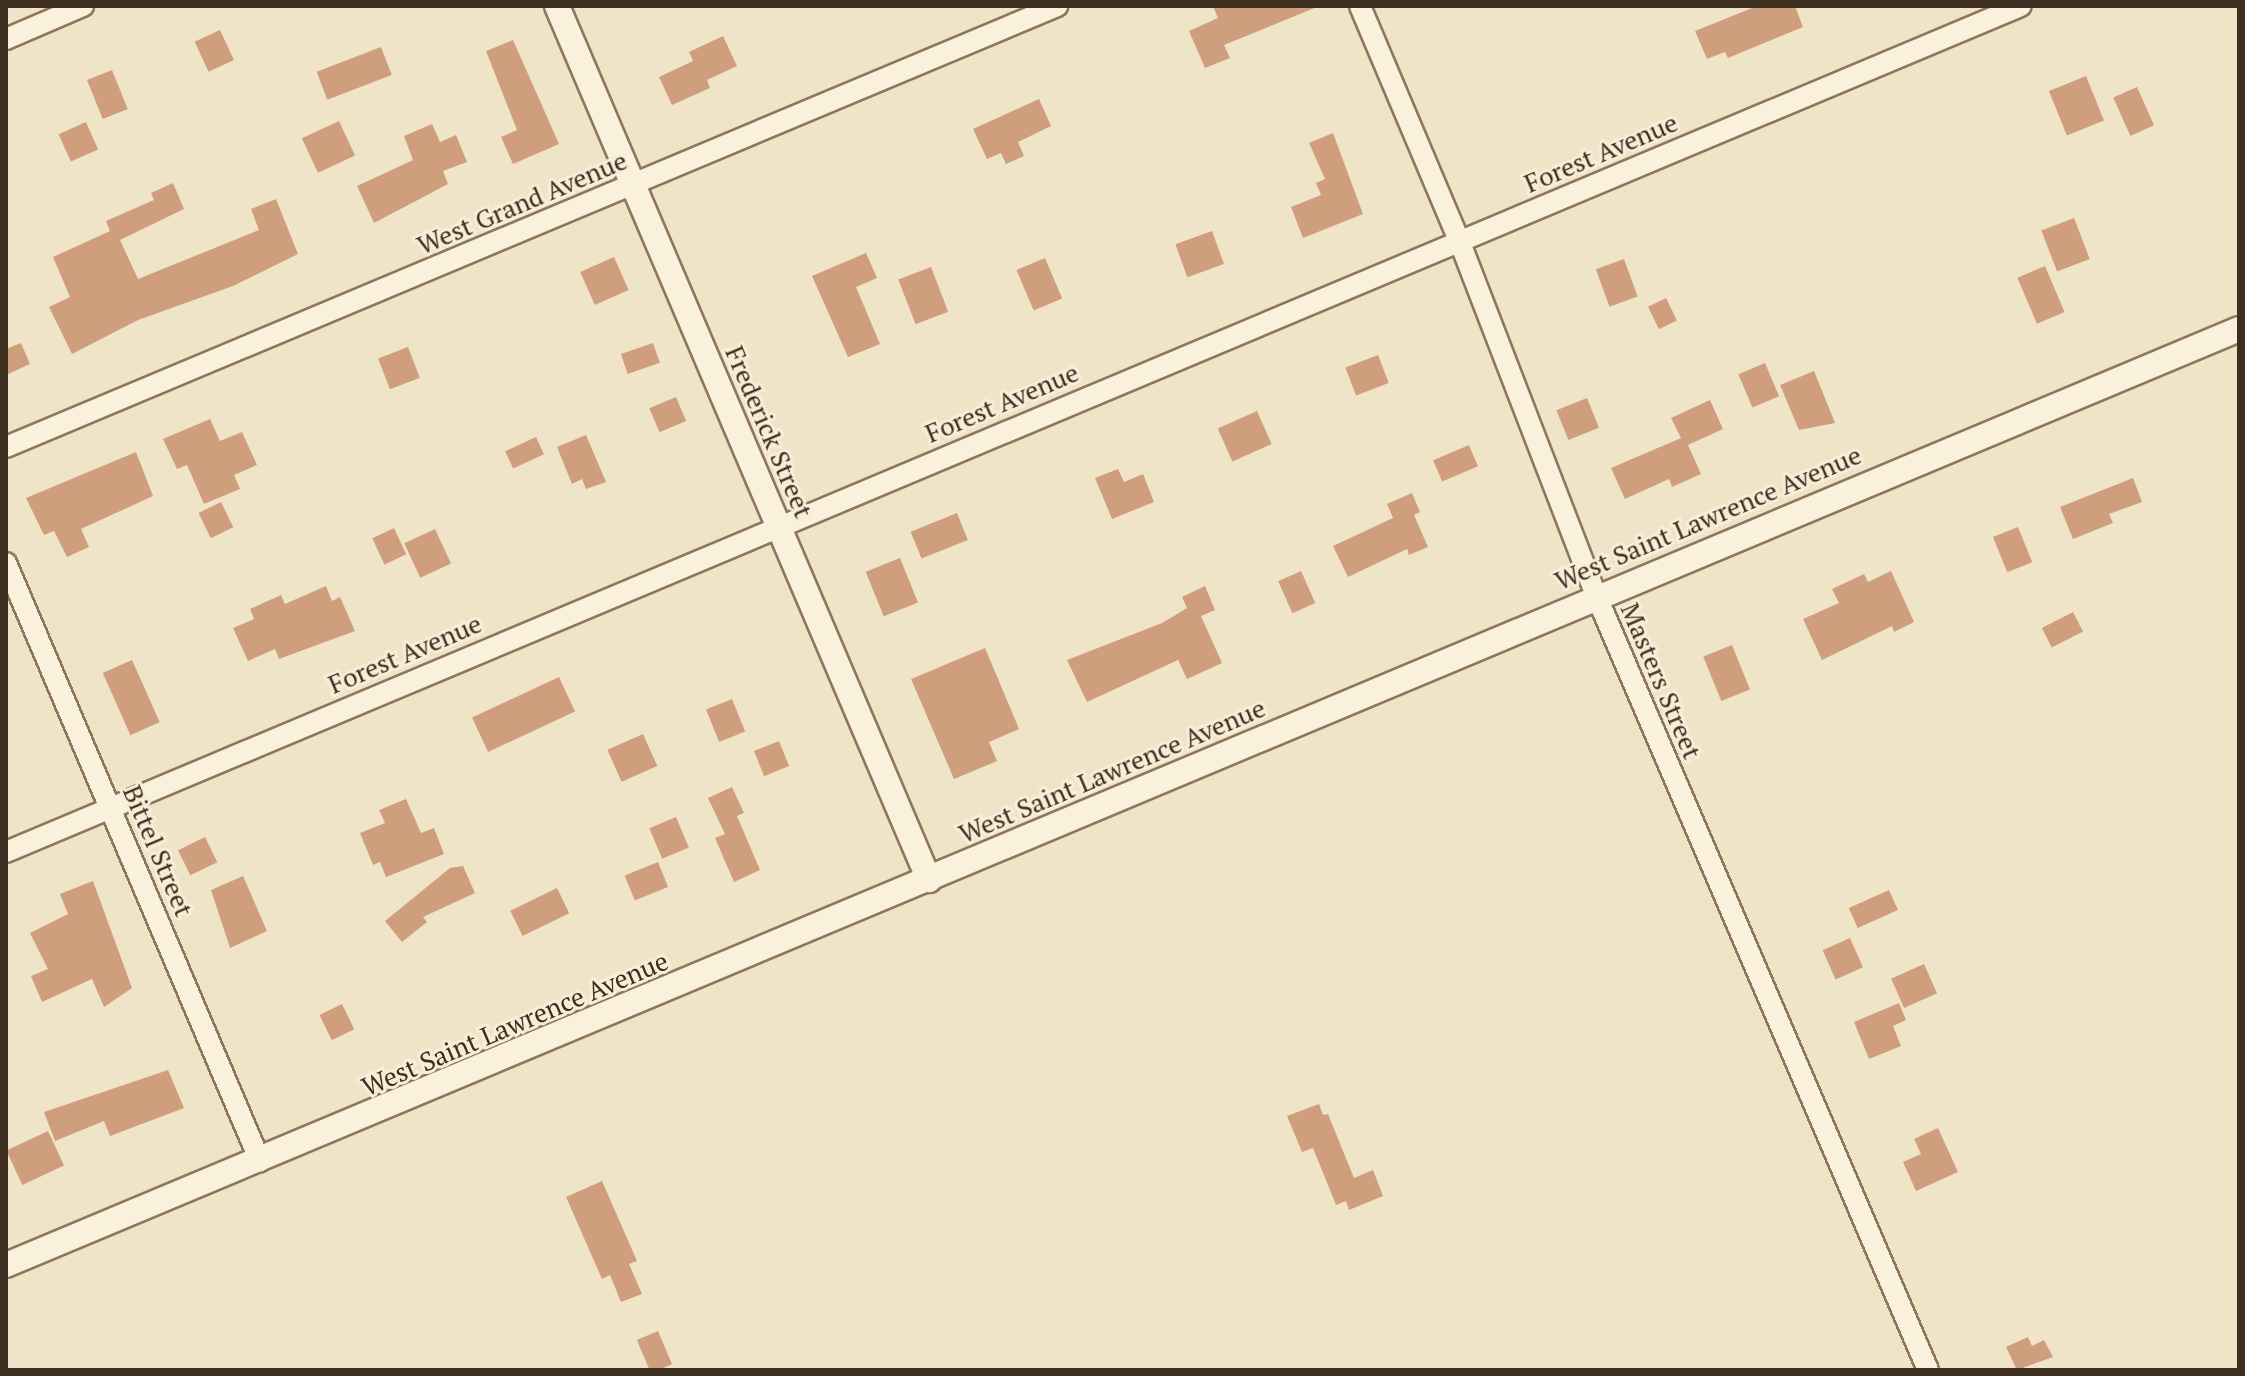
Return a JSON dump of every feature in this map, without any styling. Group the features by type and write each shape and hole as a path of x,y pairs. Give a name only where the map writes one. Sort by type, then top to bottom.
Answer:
{"street":[{"path":"6,39 83,6"},
{"name":"Frederick Street","path":"557,6 929,880"},
{"name":"West Grand Avenue","path":"6,447 1057,6"},
{"name":"Masters Street","path":"1360,6 1459,240 1596,595 1928,1370"},
{"name":"Forest Avenue","path":"6,852 778,524 2021,6"},
{"name":"West Saint Lawrence Avenue","path":"6,1265 929,880 1596,595 2239,329"},
{"name":"Bittel Street","path":"6,563 260,1161"}],"building":[{"path":"1213,6 1317,7 1224,45 1230,58 1205,68 1189,31 1218,18"},
{"path":"1757,6 1795,6 1803,27 1728,58 1725,52 1707,59 1695,31"},
{"path":"220,30 234,60 209,72 195,42"},
{"path":"723,36 737,66 707,80 710,88 672,105 659,77 693,61 689,52"},
{"path":"513,40 559,144 513,164 501,137 517,130 486,51"},
{"path":"381,47 392,75 327,100 317,72"},
{"path":"112,70 128,109 103,119 87,80"},
{"path":"2086,76 2104,121 2067,135 2049,91"},
{"path":"2137,87 2154,125 2130,136 2113,98"},
{"path":"1039,99 1051,126 1018,142 1024,156 1006,164 1001,153 987,159 973,129"},
{"path":"339,121 355,155 318,173 302,138"},
{"path":"86,122 98,149 71,162 59,134"},
{"path":"432,124 440,142 456,135 467,162 443,171 448,184 374,223 357,186 413,160 404,136"},
{"path":"1333,133 1363,214 1303,238 1291,207 1321,195 1316,183 1325,179 1309,143"},
{"path":"173,183 184,209 120,240 138,279 259,230 251,209 276,199 298,254 233,286 138,320 72,354 49,307 70,297 53,257 110,231 106,221 154,200 151,193"},
{"path":"2074,218 2090,259 2057,272 2041,231"},
{"path":"1212,231 1224,264 1187,277 1175,244"},
{"path":"866,253 877,278 856,287 880,344 848,357 812,276"},
{"path":"614,257 629,290 595,305 580,272"},
{"path":"1045,258 1062,299 1034,311 1016,270"},
{"path":"1624,259 1638,297 1609,307 1596,269"},
{"path":"2045,266 2065,312 2037,324 2017,278"},
{"path":"931,267 948,312 916,324 898,280"},
{"path":"1666,298 1677,320 1659,329 1648,307"},
{"path":"21,343 30,364 6,375 6,349"},
{"path":"653,343 660,363 628,374 621,354"},
{"path":"408,347 420,378 390,389 378,358"},
{"path":"1378,355 1389,383 1356,396 1345,368"},
{"path":"1765,363 1779,396 1752,407 1738,374"},
{"path":"1814,371 1835,423 1799,430 1780,385"},
{"path":"676,397 686,421 659,432 649,408"},
{"path":"1587,398 1599,428 1568,440 1556,410"},
{"path":"1710,400 1723,429 1688,445 1701,474 1672,487 1669,479 1625,499 1611,468 1681,438 1671,418"},
{"path":"1257,411 1272,444 1232,461 1218,428"},
{"path":"210,419 220,441 242,432 257,465 234,475 240,489 204,504 187,465 177,469 163,439"},
{"path":"586,435 606,482 586,489 582,479 572,484 557,447"},
{"path":"536,437 544,454 513,469 505,451"},
{"path":"1469,445 1478,466 1442,481 1433,460"},
{"path":"136,452 153,496 81,529 89,547 67,557 54,531 44,535 26,498"},
{"path":"1118,469 1124,482 1143,474 1154,502 1112,519 1095,478"},
{"path":"2133,478 2142,502 2109,514 2113,523 2073,539 2060,507"},
{"path":"1412,493 1420,512 1414,515 1428,547 1409,555 1407,549 1348,577 1333,546 1393,518 1387,504"},
{"path":"221,502 233,527 211,538 199,513"},
{"path":"957,513 968,540 922,559 911,532"},
{"path":"2018,527 2032,562 2007,572 1993,537"},
{"path":"394,528 406,554 385,564 372,538"},
{"path":"435,529 451,563 420,578 404,543"},
{"path":"900,558 918,603 884,616 866,572"},
{"path":"1301,571 1315,603 1292,613 1278,581"},
{"path":"1891,571 1914,622 1894,632 1892,626 1822,660 1803,619 1839,603 1832,589 1864,574 1868,582"},
{"path":"326,586 332,601 340,597 355,631 279,659 275,649 248,661 233,628 254,619 250,609 281,595 285,604"},
{"path":"1205,586 1215,610 1201,616 1222,663 1187,679 1178,660 1087,702 1067,660 1162,623 1187,608 1182,597"},
{"path":"2073,612 2083,632 2052,647 2042,628"},
{"path":"1732,645 1750,690 1721,701 1703,657"},
{"path":"985,648 1019,729 989,742 997,761 954,779 911,679"},
{"path":"132,660 160,722 130,735 103,673"},
{"path":"559,677 575,711 488,752 472,718"},
{"path":"732,699 745,731 719,742 706,709"},
{"path":"643,734 657,766 622,782 607,750"},
{"path":"779,741 789,766 764,776 754,751"},
{"path":"732,787 744,813 737,816 760,870 734,882 715,838 725,834 708,798"},
{"path":"406,799 421,833 434,828 444,854 386,877 380,862 373,865 360,833 385,823 379,810"},
{"path":"676,817 689,847 662,859 649,828"},
{"path":"205,837 217,862 190,875 178,850"},
{"path":"658,862 668,887 635,901 625,875"},
{"path":"463,866 475,893 423,917 427,922 402,942 385,921 450,868"},
{"path":"243,876 267,931 230,948 211,890"},
{"path":"93,881 132,988 104,1007 92,979 42,1002 31,976 48,969 30,933 68,914 60,894"},
{"path":"557,888 569,913 523,936 510,911"},
{"path":"1889,890 1898,910 1858,928 1849,908"},
{"path":"1850,938 1863,967 1836,979 1823,950"},
{"path":"1924,964 1937,993 1904,1008 1891,979"},
{"path":"1899,1003 1906,1020 1893,1026 1901,1046 1869,1059 1854,1022"},
{"path":"342,1004 354,1029 332,1040 320,1015"},
{"path":"168,1070 184,1108 110,1136 104,1121 55,1141 44,1112"},
{"path":"1319,1104 1323,1115 1328,1114 1354,1178 1373,1170 1383,1196 1349,1210 1346,1201 1336,1205 1313,1148 1302,1152 1287,1116"},
{"path":"1938,1128 1958,1172 1916,1191 1903,1162 1921,1154 1914,1139"},
{"path":"48,1131 64,1165 22,1185 6,1150"},
{"path":"602,1181 637,1261 629,1264 642,1294 621,1302 610,1275 602,1279 566,1197"},
{"path":"658,1331 672,1364 650,1370 637,1340"},
{"path":"2028,1337 2032,1346 2044,1340 2053,1357 2017,1370 2006,1347"}]}
